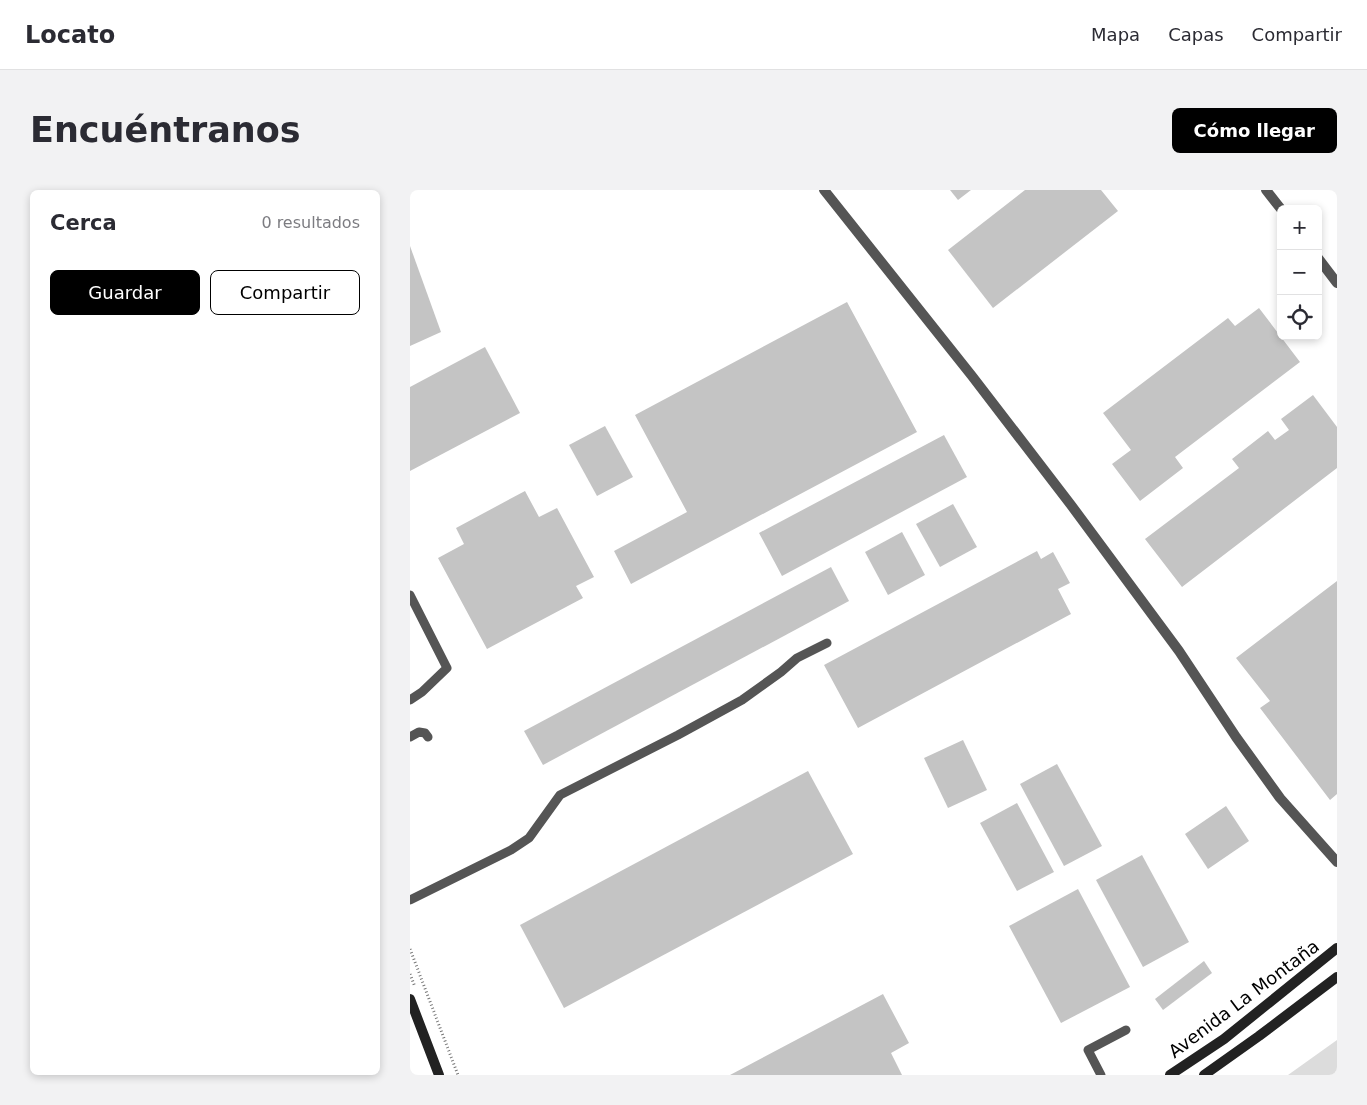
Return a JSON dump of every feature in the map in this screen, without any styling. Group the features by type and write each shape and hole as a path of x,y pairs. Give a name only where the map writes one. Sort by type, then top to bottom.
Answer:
{"main road":[{"name":"Avenida La Montaña","path":"1170,1075 1224,1038 1337,948"},
{"name":"Avenida La Montaña","path":"1204,1075 1337,977"},
{"path":"410,999 439,1075"}],"street":[{"path":"824,190 972,376 1071,505 1179,651 1280,798 1337,862"},
{"path":"1266,190 1278,205"},
{"path":"1322,263 1337,283"}],"lane":[{"path":"410,595 447,668 422,692 410,700"},
{"path":"410,900 511,850 529,838 560,795 742,700 797,658 826,643"},
{"path":"410,738 419,732 425,733 428,737"},
{"path":"1100,1075 1088,1050 1126,1030"}],"path":[{"path":"410,949 458,1075"}],"shaded area":[{"path":"1337,1040 1337,1075 1288,1075"}],"building":[{"path":"950,190 971,190 958,200"},
{"path":"1025,190 1101,190 1118,211 993,308 948,250"},
{"path":"410,246 441,332 410,346"},
{"path":"847,302 917,432 631,584 614,551 687,512 635,415"},
{"path":"1259,308 1277,332 1277,340 1283,340 1300,362 1175,457 1183,468 1140,501 1112,464 1131,450 1103,413 1228,318 1235,326"},
{"path":"485,347 520,413 410,471 410,387"},
{"path":"1313,395 1337,427 1337,468 1182,587 1145,539 1239,468 1232,459 1268,431 1275,440 1289,430 1281,419"},
{"path":"605,426 633,477 597,496 569,445"},
{"path":"944,435 967,477 782,576 759,533"},
{"path":"525,491 539,517 557,508 594,577 576,586 583,598 487,649 438,558 464,544 456,528"},
{"path":"953,504 977,547 940,567 916,524"},
{"path":"902,532 925,575 888,595 865,552"},
{"path":"1037,551 1041,559 1053,552 1070,583 1058,589 1071,614 858,728 824,665"},
{"path":"831,567 849,601 543,765 524,731"},
{"path":"1337,581 1337,794 1330,800 1260,708 1270,701 1236,658"},
{"path":"963,740 987,790 948,808 924,758"},
{"path":"1057,764 1102,846 1064,866 1020,784"},
{"path":"808,771 853,854 564,1008 520,925"},
{"path":"1017,803 1054,872 1017,891 980,823"},
{"path":"1226,806 1249,841 1208,869 1185,834"},
{"path":"1142,855 1189,942 1143,967 1096,880"},
{"path":"1078,889 1130,987 1061,1023 1009,926"},
{"path":"1204,961 1212,973 1163,1010 1155,999"},
{"path":"883,994 909,1043 891,1053 902,1075 730,1075"}]}
